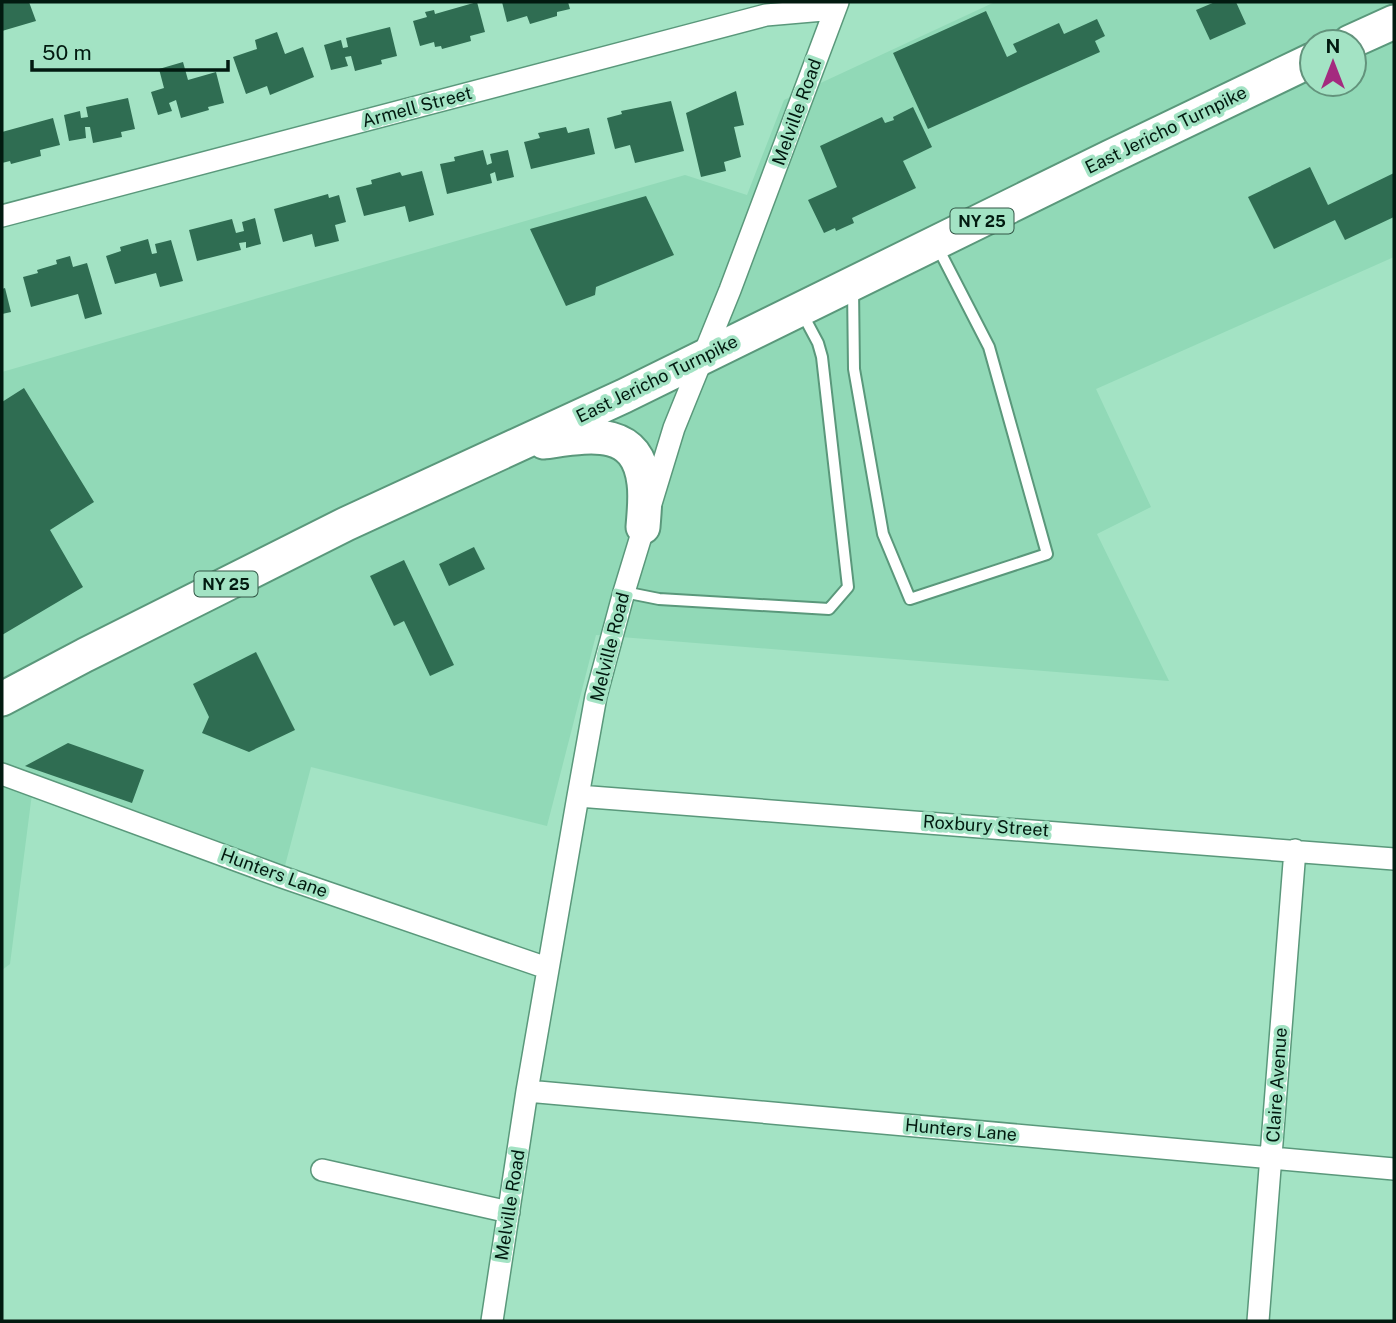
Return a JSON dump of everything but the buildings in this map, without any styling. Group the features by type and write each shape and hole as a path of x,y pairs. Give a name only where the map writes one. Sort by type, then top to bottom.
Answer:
{"main road":[{"path":"1368,34 1394,22"},
{"name":"East Jericho Turnpike","path":"2,699 346,524 624,396 1298,67"},
{"path":"514,446 579,437 605,438 628,445 641,465 645,484 643,527"}],"street":[{"name":"Armell Street","path":"2,216 766,15 834,4"},
{"name":"Melville Road","path":"492,1321 547,968 596,696 624,592 674,428 757,221 834,4"},
{"name":"Hunters Lane","path":"2,774 282,877 547,968"},
{"name":"Roxbury Street","path":"578,796 1394,859"},
{"name":"Claire Avenue","path":"1258,1321 1295,850"},
{"name":"Hunters Lane","path":"527,1091 1394,1169"},
{"path":"322,1170 509,1212"}],"lane":[{"path":"853,285 854,369 883,534 910,599 1047,554 989,347 936,244"},
{"path":"624,592 659,599 829,609 848,587 822,357 801,310"}],"shaded area":[{"path":"995,2 1394,2 1394,257 1096,389 1151,507 1097,534 1169,681 596,635 547,826 311,767 282,877 33,786 10,964 2,970 2,372 685,175 747,195 784,100"}]}
